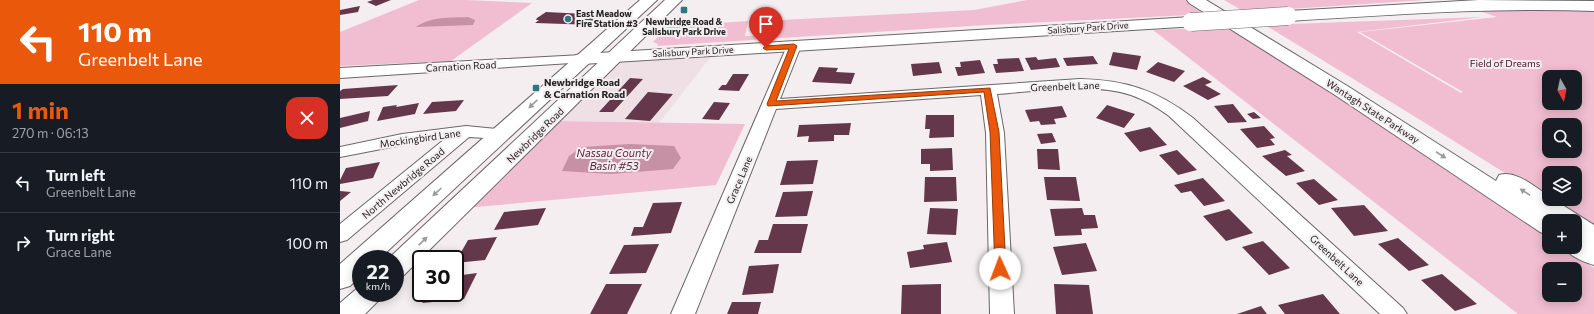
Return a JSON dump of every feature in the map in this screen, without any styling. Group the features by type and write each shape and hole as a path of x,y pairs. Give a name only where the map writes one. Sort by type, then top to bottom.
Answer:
{"main road":[{"path":"373,250 582,59 649,0"},
{"name":"Newbridge Road","path":"404,259 617,57 674,0"},
{"name":"Wantagh State Parkway","path":"1195,0 1342,91 1542,221"},
{"name":"Wantagh State Parkway","path":"1215,0 1432,132 1559,214"},
{"name":"Salisbury Park Drive","path":"582,59 1491,5 1532,4 1594,6"},
{"path":"1582,229 1594,237"},
{"path":"1582,248 1594,256"},
{"path":"340,279 352,269"},
{"path":"347,314 360,302"}],"street":[{"name":"Grace Lane","path":"683,314 794,46"},
{"name":"Carnation Road","path":"340,73 582,59"},
{"name":"Greenbelt Lane","path":"771,104 1095,83 1124,88 1159,100 1174,110 1395,314"},
{"path":"988,90 995,132 1002,314"},
{"name":"Mockingbird Lane","path":"340,152 399,140 466,132 501,134"},
{"name":"North Newbridge Road","path":"340,235 466,132"}],"shaded area":[{"path":"712,55 659,123 554,121 621,61"}],"green space":[{"path":"419,0 466,0 532,3 451,61 340,66 340,32"},
{"path":"1027,0 1189,0 1211,14 986,25 657,46 658,44 653,42 673,21 718,19 718,23 748,21 745,36 779,34 781,20 974,10"},
{"path":"1224,0 1426,0 1245,12"},
{"name":"Field of Dreams","path":"1505,10 1594,11 1594,229 1582,221 1582,214 1570,214 1557,206 1582,206 1582,166 1542,166 1542,196 1265,25 1483,17 1357,32 1461,93 1463,92 1360,32 1497,17 1482,12"},
{"path":"1232,27 1418,148 1542,232 1542,254 1573,254 1594,268 1594,314 1518,314 1153,30"},
{"path":"554,121 745,124 716,185 465,208"}],"water":[{"path":"468,17 475,20 473,25 416,27 422,23 434,19"},
{"name":"Nassau County Basin #53","path":"630,144 674,146 681,158 673,169 611,174 562,171 569,156 582,147"}],"building":[{"path":"373,0 391,0 376,6 367,2"},
{"path":"360,6 358,12 340,15 340,10"},
{"name":"East Meadow Fire Station #3","path":"546,12 606,15 595,25 535,23 539,20 536,20 537,18"},
{"path":"1113,52 1141,56 1137,70 1109,65"},
{"path":"1093,56 1098,64 1067,66 1063,58"},
{"path":"1036,57 1038,60 1056,58 1060,67 1031,70 1025,58"},
{"path":"1019,58 1024,71 996,73 993,64 998,64 997,59"},
{"path":"980,60 985,73 958,76 955,67 961,67 960,62"},
{"path":"939,62 942,73 913,76 911,64"},
{"path":"1158,62 1185,71 1174,82 1146,72"},
{"path":"819,67 838,68 836,72 855,73 851,84 812,82"},
{"path":"733,74 749,74 739,91 718,90 722,85 726,85"},
{"path":"1203,77 1212,82 1205,85 1221,94 1208,100 1183,86"},
{"path":"630,78 643,79 613,112 599,112"},
{"path":"398,85 388,96 340,99 340,91 343,89"},
{"path":"648,92 673,94 650,121 625,119"},
{"path":"464,100 456,111 423,114 432,102"},
{"path":"714,102 730,103 719,120 702,119"},
{"path":"419,103 415,114 377,121 383,107 397,105 396,107"},
{"path":"1233,104 1247,122 1228,123 1214,106"},
{"path":"1107,105 1135,114 1124,128 1096,118"},
{"path":"1062,106 1067,117 1054,119 1056,124 1041,125 1039,121 1030,122 1025,110"},
{"path":"370,111 368,121 340,128 340,118"},
{"path":"1254,112 1261,118 1253,119 1247,114"},
{"path":"926,115 954,115 954,137 929,138 930,129 925,129"},
{"path":"851,123 849,135 834,135 834,141 808,142 809,136 797,137 799,125"},
{"path":"1264,126 1275,138 1270,139 1275,145 1257,148 1240,129"},
{"path":"1150,127 1167,145 1140,152 1124,133"},
{"path":"1052,133 1056,142 1041,144 1037,134"},
{"path":"952,148 953,170 930,171 930,164 921,164 921,149"},
{"path":"1037,149 1058,149 1060,170 1038,169"},
{"path":"1177,150 1197,170 1178,175 1159,155"},
{"path":"1285,150 1292,155 1287,156 1305,171 1286,176 1262,156"},
{"path":"818,160 813,184 780,185 787,161"},
{"path":"380,162 373,178 340,184 340,180 346,168"},
{"path":"925,177 956,177 957,201 924,202"},
{"path":"1044,177 1076,177 1080,201 1047,200"},
{"path":"1203,178 1225,201 1204,206 1191,191 1181,193 1174,185"},
{"path":"1314,179 1338,200 1319,205 1296,183"},
{"path":"340,191 351,192 340,201"},
{"path":"813,191 807,216 775,217 783,192"},
{"path":"682,202 671,233 631,236 634,227 643,227 653,203"},
{"path":"1364,205 1388,231 1354,236 1331,208"},
{"path":"546,208 538,225 494,230 504,212"},
{"path":"930,208 958,209 956,235 927,234"},
{"path":"1082,208 1084,215 1095,215 1098,228 1081,229 1082,235 1055,236 1050,209"},
{"path":"1229,209 1253,233 1226,241 1203,216"},
{"path":"773,224 808,224 801,253 754,253 759,240 768,240"},
{"path":"497,237 485,260 464,262 464,250 462,250 468,240"},
{"path":"1398,238 1429,265 1409,271 1378,244"},
{"path":"1263,241 1290,268 1269,275 1242,247"},
{"path":"947,242 952,262 910,268 907,252 924,249 923,245"},
{"path":"1086,243 1097,271 1062,275 1053,247"},
{"path":"659,244 646,273 609,274 624,245"},
{"path":"779,264 773,293 742,295 749,266"},
{"path":"477,273 464,299 464,275"},
{"path":"1442,274 1477,304 1455,311 1421,280"},
{"path":"606,284 642,284 627,314 590,314"},
{"path":"941,284 941,314 901,314 902,285"},
{"path":"1054,284 1089,285 1093,314 1056,314"},
{"path":"1323,294 1340,314 1285,314 1278,305"},
{"path":"732,302 761,302 758,314 727,314"},
{"path":"1261,306 1267,314 1237,314"}],"place":[{"name":"Newbridge Road & Salisbury Park Drive","path":"684,10"},
{"name":"East Meadow Fire Station #3","path":"568,19"},
{"name":"Newbridge Road & Carnation Road","path":"536,88"}],"route":[{"path":"766,48 794,46 771,104 988,90 995,132 1000,269"}]}
